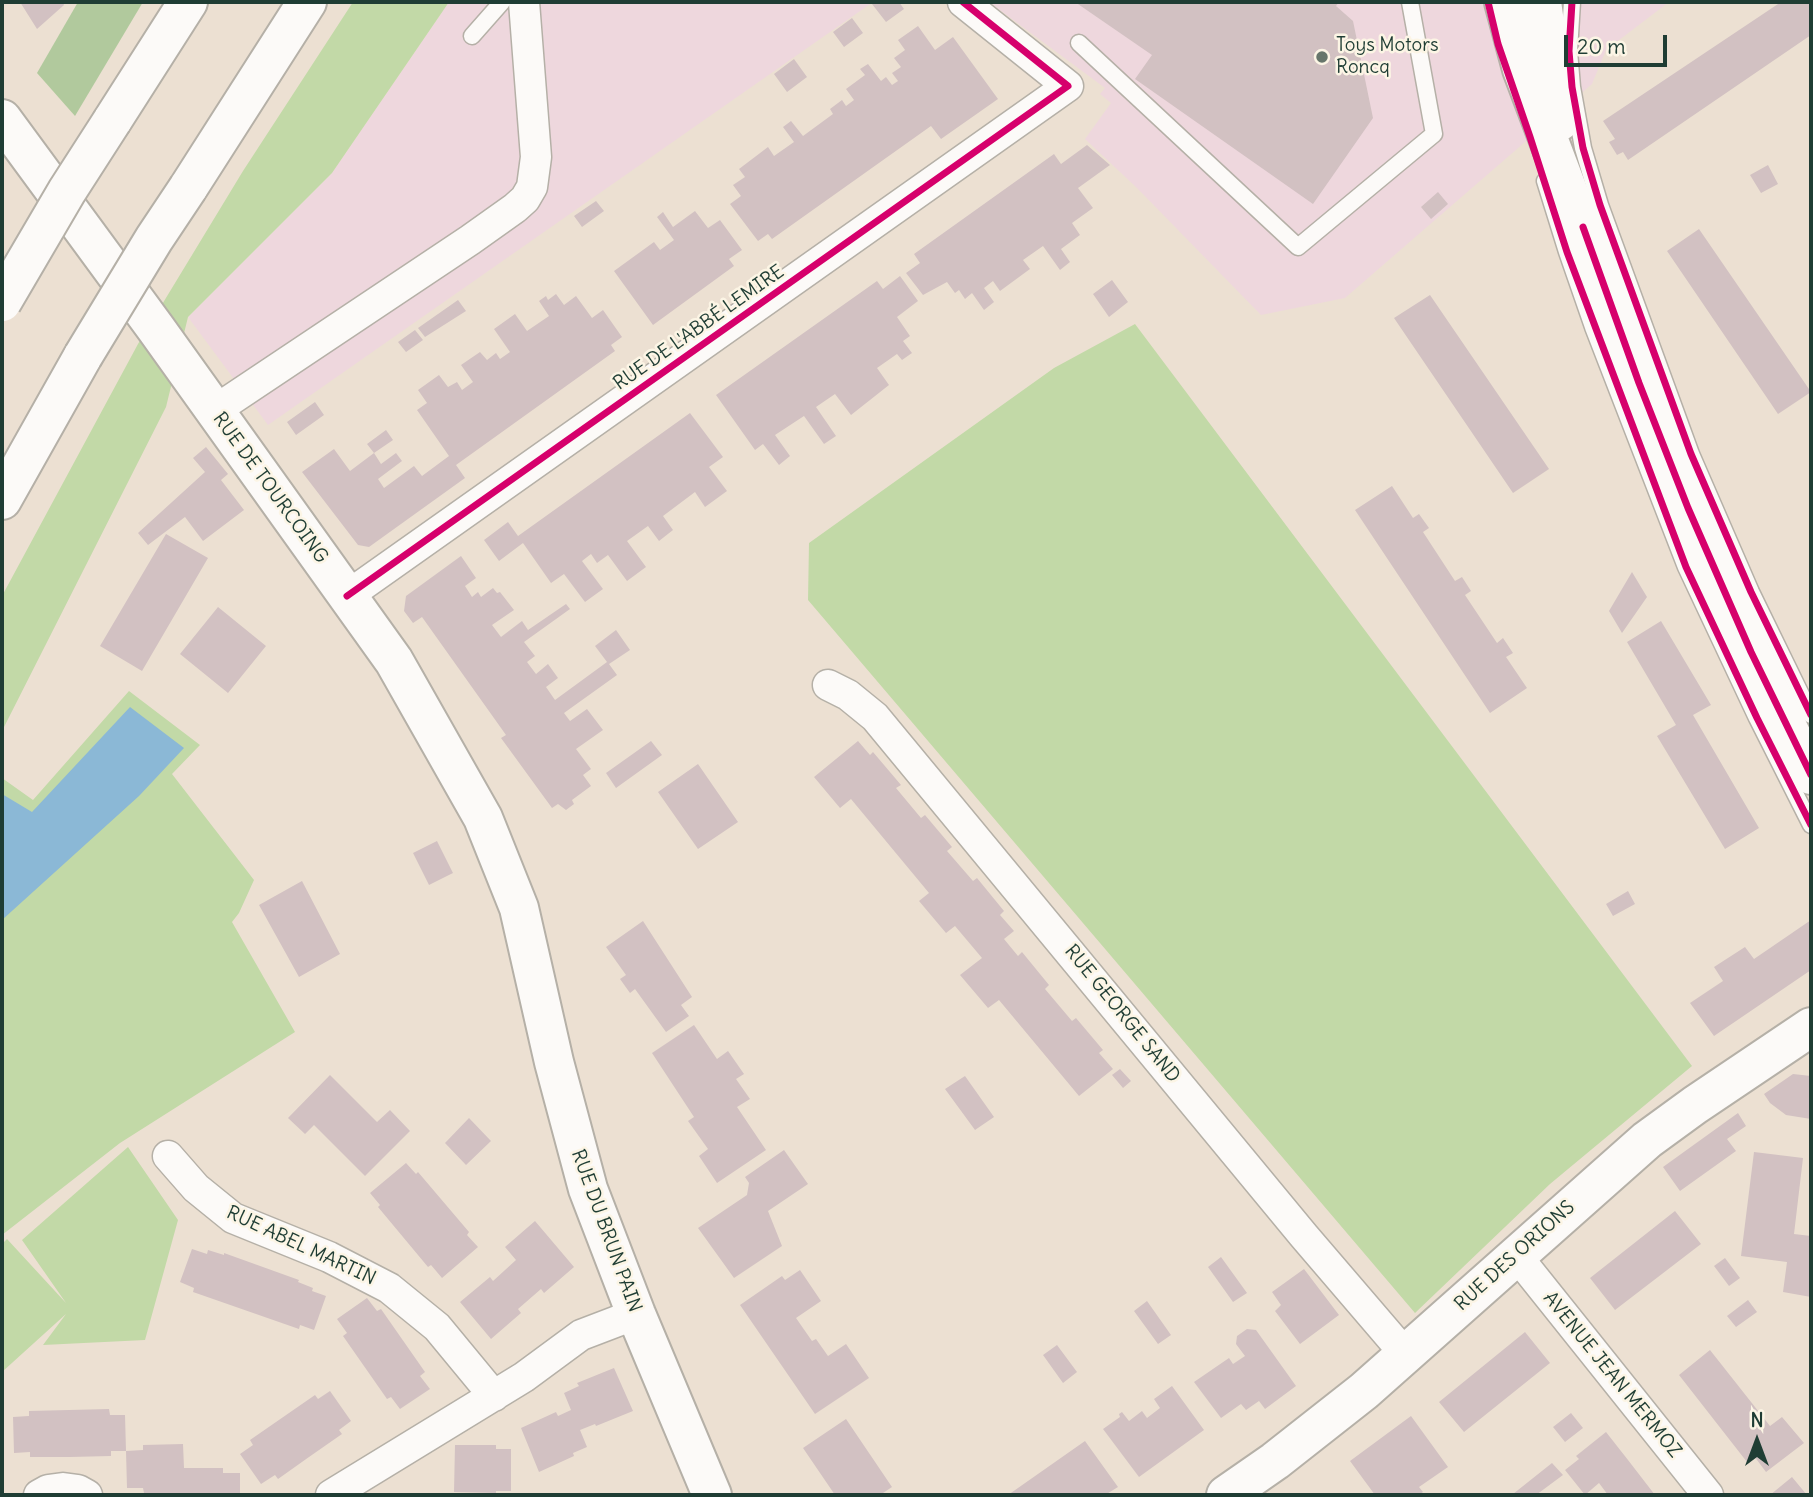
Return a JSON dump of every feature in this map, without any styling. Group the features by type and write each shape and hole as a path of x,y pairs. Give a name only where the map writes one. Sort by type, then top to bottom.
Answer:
{"main road":[{"path":"2,302 67,191 188,2"},
{"path":"2,500 83,356 154,239 307,2"},
{"path":"1504,2 1522,69 1688,508 1751,652 1811,775"},
{"path":"1542,2 1561,139 1583,227"},
{"name":"RUE DE TOURCOING","path":"2,120 394,661 482,818 507,876"},
{"name":"RUE DU BRUN PAIN","path":"507,876 525,930 554,1062 584,1177 636,1314 712,1495"},
{"name":"RUE DES ORIONS","path":"1226,1495 1335,1416 1647,1140 1811,1027"}],"street":[{"path":"214,411 471,240 525,199 532,187 536,157 524,2"},
{"name":"RUE DE L'ABBÉ LEMIRE","path":"347,596 1068,86 963,2"},
{"name":"RUE GEORGE SAND","path":"828,685 856,701 875,717 1304,1236 1406,1355"},
{"name":"RUE ABEL MARTIN","path":"167,1156 196,1188 233,1217 329,1257 389,1287 437,1326 494,1396"},
{"name":"AVENUE JEAN MERMOZ","path":"1516,1255 1708,1495"},
{"path":"331,1495 494,1396 581,1335 636,1314"},
{"path":"39,1495 48,1490 63,1488 78,1490 87,1495"}],"lane":[{"path":"472,36 502,2"},
{"path":"1079,43 1298,247 1434,134 1410,2"},
{"path":"1488,2 1498,44 1566,253 1681,555 1757,718 1811,825"},
{"path":"1572,2 1569,51 1572,87 1583,148 1600,205 1691,454 1751,592 1811,715"}],"shaded area":[{"path":"449,2 873,2 268,425 188,317 332,173"},
{"path":"989,2 1669,2 1606,50 1592,84 1345,298 1261,315 1137,188 1085,139 1111,103 1100,94 1105,88"}],"green space":[{"path":"78,2 143,2 75,116 37,73"},
{"path":"353,2 449,2 332,173 188,317 166,407 2,731 2,596 138,344 243,171"},
{"path":"1135,324 1692,1066 1550,1184 1415,1313 808,600 809,543 1054,368"},
{"path":"129,691 200,745 172,774 254,880 232,922 295,1032 120,1143 2,1235 2,778 33,800"},
{"path":"128,1147 178,1220 145,1340 43,1345 66,1314 2,1372 2,1244 7,1239 66,1303 22,1240"}],"water":[{"path":"130,707 184,748 139,796 2,920 2,794 32,812"}],"building":[{"path":"20,2 63,2 64,5 37,29"},
{"path":"899,2 904,9 886,22 872,4"},
{"path":"1075,2 1339,2 1336,6 1353,21 1373,118 1313,204 1135,79 1152,55"},
{"path":"1781,2 1811,2 1811,35 1628,160 1623,152 1617,155 1609,142 1615,139 1603,121"},
{"path":"852,18 863,33 844,47 833,32"},
{"path":"918,26 935,50 953,37 998,99 941,139 931,126 772,239 768,234 758,241 730,204 741,196 733,185 745,177 739,169 768,147 774,156 794,142 783,127 791,121 803,136 833,114 830,109 842,100 846,106 854,100 846,89 865,75 860,69 868,64 881,81 886,77 892,85 898,81 892,73 901,67 894,58 905,50 898,40"},
{"path":"794,59 807,77 787,92 774,74"},
{"path":"1087,145 1110,165 1078,188 1093,208 1072,223 1080,235 1061,249 1070,262 1060,270 1043,246 1023,260 1030,269 1000,291 993,281 984,288 994,302 984,310 972,293 965,299 959,290 955,293 947,282 923,295 906,273 920,263 914,254 1054,154 1061,164"},
{"path":"1768,165 1778,184 1761,193 1750,175"},
{"path":"1438,192 1448,204 1431,219 1421,207"},
{"path":"596,201 604,211 582,227 574,216"},
{"path":"695,211 708,228 720,220 742,250 729,259 734,266 653,325 614,271 654,242 660,250 674,240 657,217 663,212 673,227"},
{"path":"1699,229 1811,392 1778,414 1667,251"},
{"path":"900,276 918,301 897,317 910,336 903,341 912,353 902,360 897,354 877,368 889,385 851,415 835,394 816,407 836,436 824,444 804,416 775,435 790,456 779,465 763,444 755,450 716,395 877,281 883,289"},
{"path":"1112,280 1128,302 1109,317 1093,294"},
{"path":"556,294 564,305 576,296 592,318 603,310 622,337 611,345 615,351 456,465 465,478 369,547 358,545 302,472 334,449 350,471 374,453 381,464 396,453 402,461 378,479 384,488 414,466 422,476 449,456 417,410 427,403 418,390 439,375 448,387 457,382 462,390 473,382 461,365 480,352 487,360 496,353 500,359 510,352 494,329 515,314 527,331 549,316 539,301 546,296 548,300"},
{"path":"1430,295 1549,469 1513,493 1394,318"},
{"path":"458,300 466,311 425,337 418,328"},
{"path":"415,330 423,340 406,352 398,342"},
{"path":"315,402 324,415 296,435 287,422"},
{"path":"690,413 723,457 709,467 727,491 705,507 695,492 663,516 673,530 659,541 648,526 627,541 646,567 627,581 608,555 597,563 591,554 582,561 603,589 585,602 564,574 551,583 523,543 499,561 484,540 508,522 518,536"},
{"path":"386,430 393,440 374,453 367,444"},
{"path":"206,447 228,474 221,480 244,510 203,541 185,517 148,545 138,533 205,472 193,458"},
{"path":"1392,486 1413,518 1419,514 1429,528 1423,532 1455,581 1462,577 1471,591 1465,595 1497,643 1503,638 1513,653 1506,657 1527,688 1490,713 1355,510"},
{"path":"166,534 208,558 142,671 100,646"},
{"path":"461,556 476,578 465,586 472,597 478,592 481,597 493,588 497,593 500,592 514,610 492,625 501,637 522,621 528,630 566,604 570,609 524,642 535,656 527,662 536,674 548,664 558,678 546,687 555,700 607,662 595,646 616,630 630,650 609,664 617,675 564,713 570,721 587,709 603,730 576,749 591,769 583,775 591,786 572,800 574,804 566,810 558,804 552,808 501,738 506,735 422,617 413,623 404,611 406,596"},
{"path":"1632,572 1647,597 1622,633 1609,611"},
{"path":"218,607 266,646 228,693 180,654"},
{"path":"1661,621 1711,705 1693,715 1759,828 1725,849 1657,736 1676,725 1627,642"},
{"path":"651,741 662,755 616,788 606,773"},
{"path":"858,741 870,755 873,752 901,785 896,788 921,818 925,815 952,847 947,851 973,881 977,878 1004,911 1000,915 1014,931 1004,939 1018,956 1022,952 1049,985 1045,989 1072,1021 1076,1018 1103,1050 1099,1053 1113,1069 1079,1096 999,1000 988,1008 960,975 982,958 955,926 946,933 919,901 929,893 851,799 840,808 814,777"},
{"path":"698,764 738,822 698,849 658,792"},
{"path":"437,841 453,873 429,885 413,853"},
{"path":"302,881 340,954 299,977 259,905"},
{"path":"1628,891 1635,904 1613,916 1606,904"},
{"path":"1811,920 1811,970 1714,1036 1690,1003 1723,981 1714,967 1745,947 1754,959"},
{"path":"643,921 692,997 681,1005 689,1016 666,1032 635,989 630,993 620,979 626,975 606,947"},
{"path":"694,1025 717,1059 728,1051 744,1074 736,1079 750,1099 737,1107 766,1150 717,1183 699,1156 708,1149 688,1121 694,1117 652,1053"},
{"path":"1120,1069 1131,1081 1123,1088 1112,1075"},
{"path":"1793,1074 1811,1076 1811,1119 1786,1115 1770,1103 1764,1094"},
{"path":"330,1075 377,1122 390,1110 410,1131 365,1176 314,1125 305,1134 288,1118"},
{"path":"965,1076 994,1117 975,1130 945,1089"},
{"path":"1738,1113 1746,1126 1727,1139 1736,1151 1680,1191 1663,1167"},
{"path":"469,1118 491,1141 466,1165 445,1143"},
{"path":"784,1150 808,1184 768,1211 782,1246 734,1278 698,1228 747,1195 749,1183 745,1177"},
{"path":"1754,1152 1803,1158 1794,1234 1811,1236 1811,1297 1783,1292 1787,1262 1741,1256"},
{"path":"406,1163 416,1174 418,1172 469,1232 467,1235 478,1247 442,1278 431,1265 428,1267 378,1207 380,1205 370,1193"},
{"path":"1675,1211 1701,1244 1615,1310 1590,1278"},
{"path":"535,1221 574,1267 544,1293 541,1289 518,1309 521,1313 491,1339 460,1302 490,1277 493,1281 516,1260 505,1247"},
{"path":"192,1249 207,1254 208,1250 224,1253 299,1280 298,1282 313,1288 312,1291 326,1296 314,1330 300,1325 299,1329 193,1292 194,1288 180,1282"},
{"path":"1221,1257 1247,1293 1233,1302 1208,1267"},
{"path":"1725,1258 1740,1278 1729,1286 1714,1266"},
{"path":"1304,1269 1339,1315 1300,1344 1275,1311 1281,1305 1272,1292"},
{"path":"800,1270 821,1301 796,1318 812,1341 816,1339 828,1356 846,1344 869,1378 815,1414 740,1305 782,1276 785,1280"},
{"path":"367,1298 377,1311 381,1309 425,1372 420,1376 430,1389 400,1409 391,1397 387,1399 343,1336 347,1333 337,1319"},
{"path":"1748,1300 1757,1312 1736,1327 1727,1316"},
{"path":"1147,1301 1171,1335 1158,1344 1134,1311"},
{"path":"1247,1329 1256,1330 1296,1386 1265,1409 1259,1401 1246,1410 1241,1404 1221,1418 1194,1382 1229,1358 1233,1364 1245,1356 1236,1344 1237,1336"},
{"path":"1525,1332 1550,1363 1464,1432 1439,1402"},
{"path":"1057,1345 1077,1372 1063,1383 1043,1355"},
{"path":"1710,1350 1770,1426 1782,1417 1804,1443 1766,1472 1754,1456 1747,1462 1679,1375"},
{"path":"614,1368 633,1411 580,1430 587,1447 539,1472 521,1428 556,1412 558,1416 571,1410 564,1393 579,1386 577,1383"},
{"path":"1172,1386 1204,1430 1139,1477 1103,1429 1120,1417 1122,1412 1129,1421 1142,1411 1147,1418 1160,1408 1154,1399"},
{"path":"330,1391 351,1421 339,1430 342,1434 278,1479 275,1475 261,1484 240,1454 253,1445 250,1440 315,1395 318,1399"},
{"path":"109,1409 110,1415 125,1415 126,1451 111,1451 111,1456 70,1457 30,1457 30,1452 14,1453 13,1417 29,1416 29,1411"},
{"path":"1571,1413 1583,1428 1565,1442 1553,1427"},
{"path":"1411,1416 1448,1467 1419,1487 1423,1492 1419,1495 1375,1495 1350,1461"},
{"path":"846,1419 892,1487 880,1495 835,1495 803,1448"},
{"path":"1606,1432 1655,1495 1608,1495 1599,1483 1585,1495 1565,1470 1579,1459 1576,1456"},
{"path":"1085,1441 1118,1487 1105,1495 1008,1495"},
{"path":"183,1444 184,1468 223,1468 223,1473 240,1473 240,1495 144,1493 143,1488 127,1488 126,1451 143,1450 143,1445"},
{"path":"455,1445 496,1445 496,1449 511,1449 511,1491 454,1492"},
{"path":"1552,1463 1563,1475 1536,1495 1513,1494"},
{"path":"1792,1477 1807,1495 1770,1495"}],"cycle path":[{"path":"347,596 1068,86 963,2"},
{"path":"1488,2 1498,44 1567,252 1686,567 1811,825"},
{"path":"1572,2 1569,51 1572,87 1583,148 1600,205 1691,454 1751,592 1811,715"},
{"path":"1583,227 1639,383 1688,508 1751,652 1811,775"}],"place":[{"name":"Toys Motors Roncq","path":"1322,57"}]}
